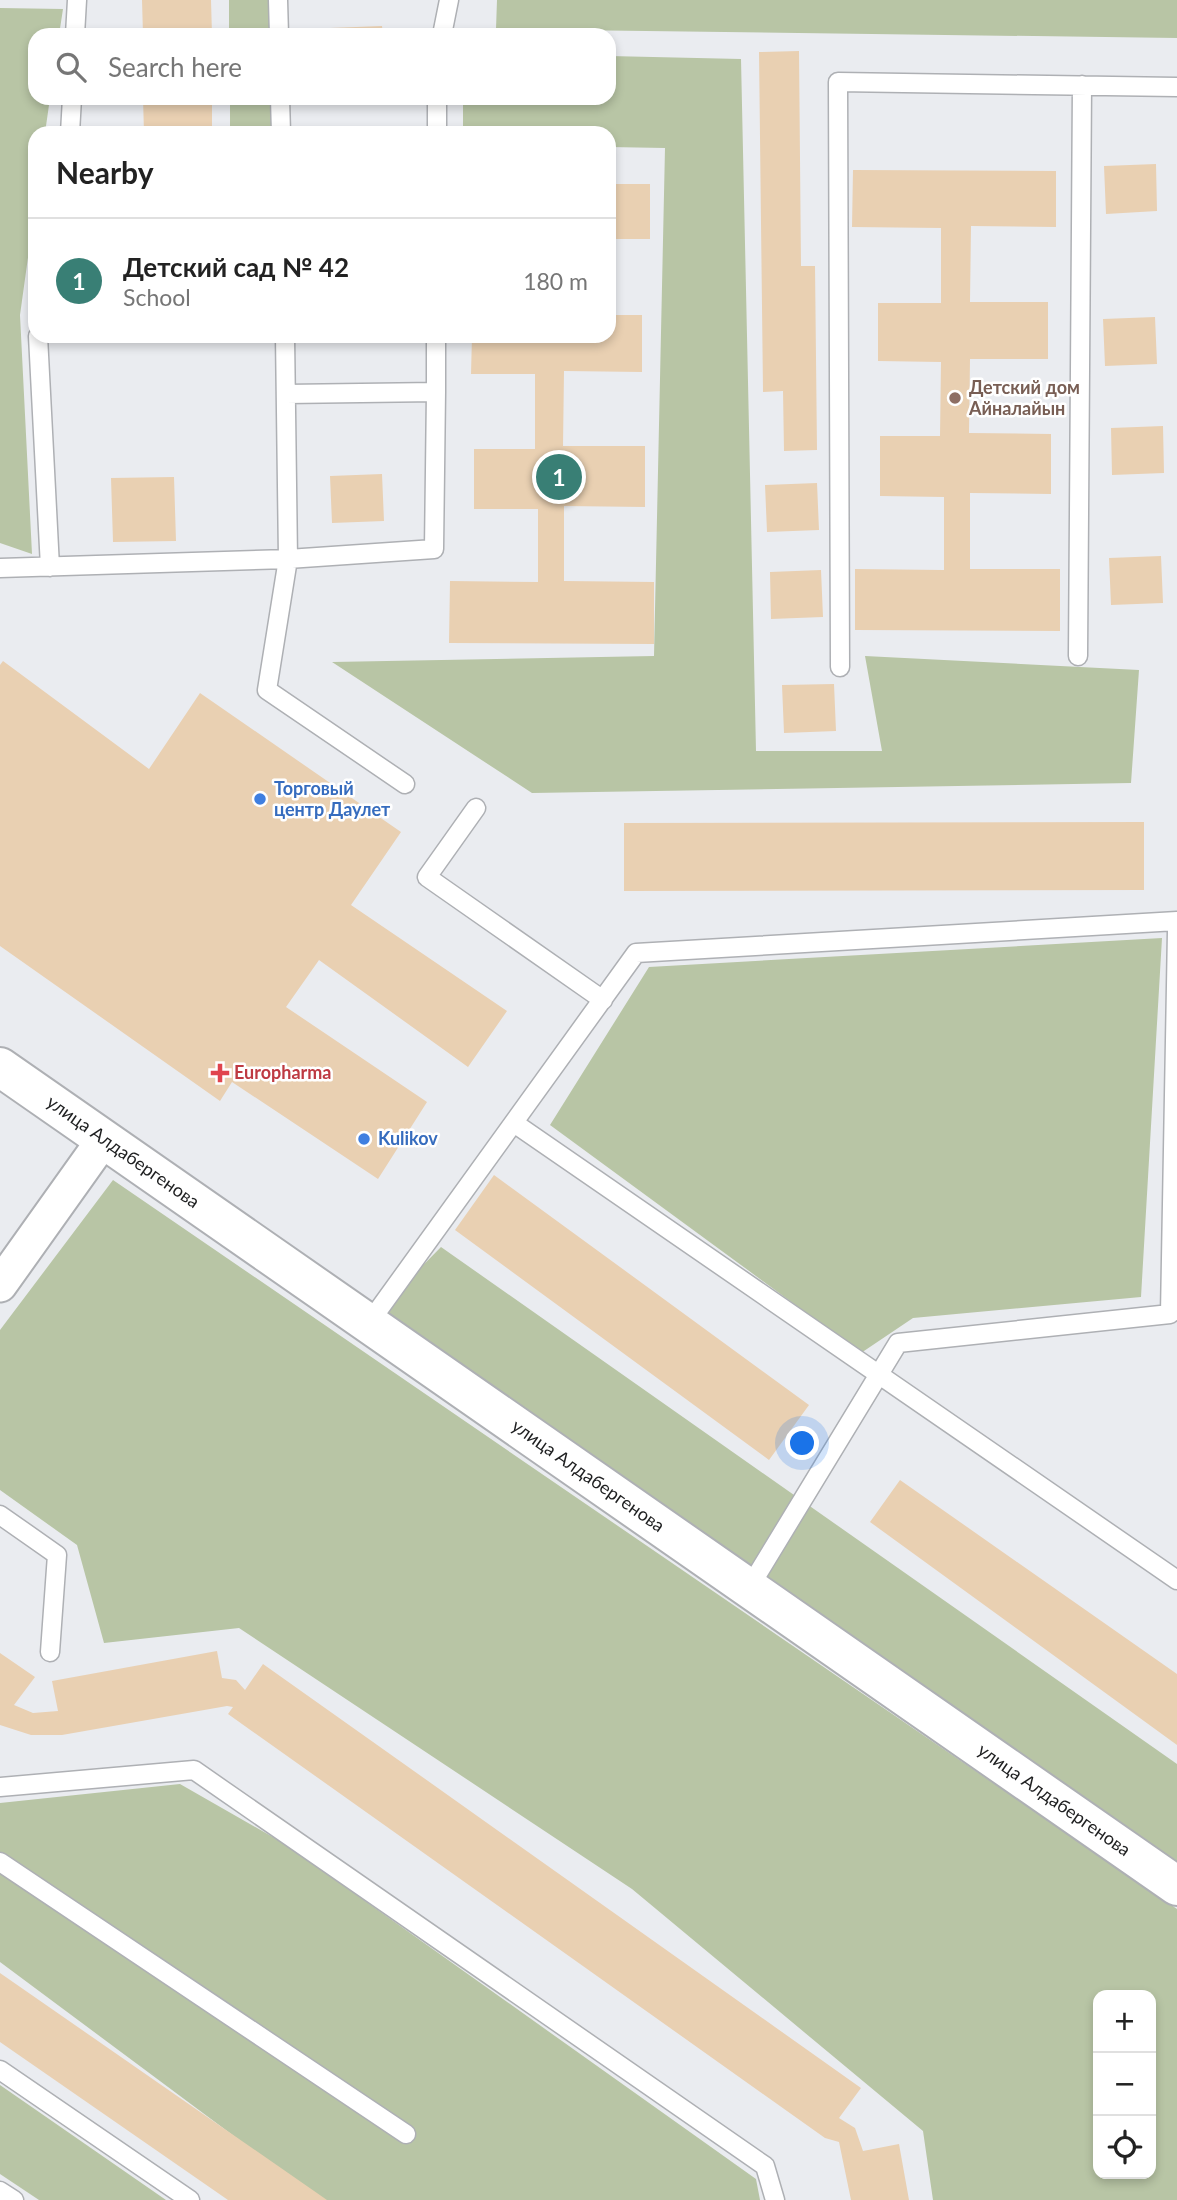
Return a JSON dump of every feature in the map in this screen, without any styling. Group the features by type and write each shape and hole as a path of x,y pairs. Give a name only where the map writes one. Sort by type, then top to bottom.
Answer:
{"street":[{"name":"улица Алдабергенова","path":"0,1067 1177,1886"},
{"path":"0,1285 104,1139"}],"lane":[{"path":"75,28 77,0"},
{"path":"278,0 279,28"},
{"path":"443,28 449,0"},
{"path":"840,667 838,82 1177,87"},
{"path":"1079,656 1082,85"},
{"path":"70,126 71,105"},
{"path":"280,105 281,126"},
{"path":"437,105 437,126"},
{"path":"38,343 50,567"},
{"path":"285,343 288,559 267,690 405,784"},
{"path":"0,568 288,559 434,549 436,343"},
{"path":"286,394 436,392"},
{"path":"476,808 427,877 603,1000"},
{"path":"369,1323 636,953 1177,922"},
{"path":"749,1588 898,1343 1170,1314 1177,932"},
{"path":"514,1123 1177,1580"},
{"path":"0,1514 57,1555 50,1652"},
{"path":"0,1787 194,1770 765,2166 775,2200"},
{"path":"0,1862 405,2134"},
{"path":"0,2070 190,2200"},
{"path":"0,2191 14,2200"}],"green space":[{"path":"229,0 271,0 271,28 229,28"},
{"path":"497,0 1177,0 1177,38 496,28"},
{"path":"0,8 63,9 60,28 28,28 28,105 49,105 46,126 28,126 28,257 20,315 32,554 0,543"},
{"path":"616,56 741,59 756,751 882,751 865,656 1139,670 1131,783 532,793 332,662 654,656 665,148 616,147 616,126 463,126 463,105 616,105"},
{"path":"230,105 272,105 272,126 230,126"},
{"path":"1162,938 1141,1297 913,1318 861,1353 550,1125 649,967"},
{"path":"113,1180 1177,1909 1177,2200 933,2200 923,2131 632,1889 239,1628 104,1643 77,1545 0,1490 0,1330"},
{"path":"441,1247 1177,1764 1177,1867 377,1312"},
{"path":"180,1784 285,1844 756,2179 760,2200 320,2200 0,1962 0,1803"},
{"path":"0,2085 166,2200 39,2200 0,2174"}],"building":[{"path":"142,0 211,0 212,28 143,28"},
{"path":"382,26 382,28 330,28"},
{"path":"799,51 801,266 815,266 817,450 784,451 783,391 763,392 759,52"},
{"path":"143,105 212,105 212,126 144,126"},
{"path":"1156,164 1157,211 1106,214 1104,166"},
{"name":"Детский дом Айналайын","path":"853,170 1056,171 1056,227 971,226 970,302 1048,302 1048,359 970,359 969,433 1051,434 1051,494 970,493 970,569 1060,569 1060,631 855,630 855,569 944,570 944,497 880,496 880,436 940,436 941,362 878,361 878,303 941,303 941,228 852,227"},
{"path":"616,184 650,184 650,239 616,239"},
{"path":"616,315 642,315 642,372 564,371 563,446 645,446 645,507 564,506 564,581 654,582 654,644 449,643 450,581 538,582 538,509 474,509 474,449 535,449 535,374 471,374 472,343 616,343"},
{"path":"1155,317 1157,364 1105,366 1103,319"},
{"path":"1163,426 1164,473 1112,475 1111,428"},
{"path":"382,474 384,521 332,523 330,476"},
{"path":"174,477 176,541 113,542 111,478"},
{"path":"817,483 819,530 767,532 765,485"},
{"path":"1161,556 1163,603 1111,605 1109,558"},
{"path":"821,570 823,617 771,619 770,572"},
{"path":"3,661 149,769 200,693 401,832 351,905 507,1011 468,1067 319,960 286,1007 427,1102 378,1179 232,1082 220,1101 0,946 0,665"},
{"path":"834,684 836,731 784,733 782,685"},
{"path":"1144,822 1144,890 624,891 624,823"},
{"path":"494,1175 809,1405 769,1460 455,1230"},
{"path":"900,1480 1177,1674 1177,1745 870,1522"},
{"path":"217,1651 222,1678 236,1680 245,1690 263,1664 861,2088 839,2118 855,2128 863,2151 899,2144 909,2200 851,2200 839,2142 825,2138 228,1714 233,1707 62,1735 31,1735 0,1725 0,1653 35,1677 14,1705 33,1713 58,1711 52,1681"},
{"path":"0,1973 327,2200 228,2200 0,2042"}],"place":[{"name":"Детский дом Айналайын","path":"955,398"},
{"name":"Детский сад № 42","path":"559,477"},
{"name":"Торговый центр Даулет","path":"260,799"},
{"name":"Europharma","path":"220,1073"},
{"name":"Kulikov","path":"364,1139"}]}
